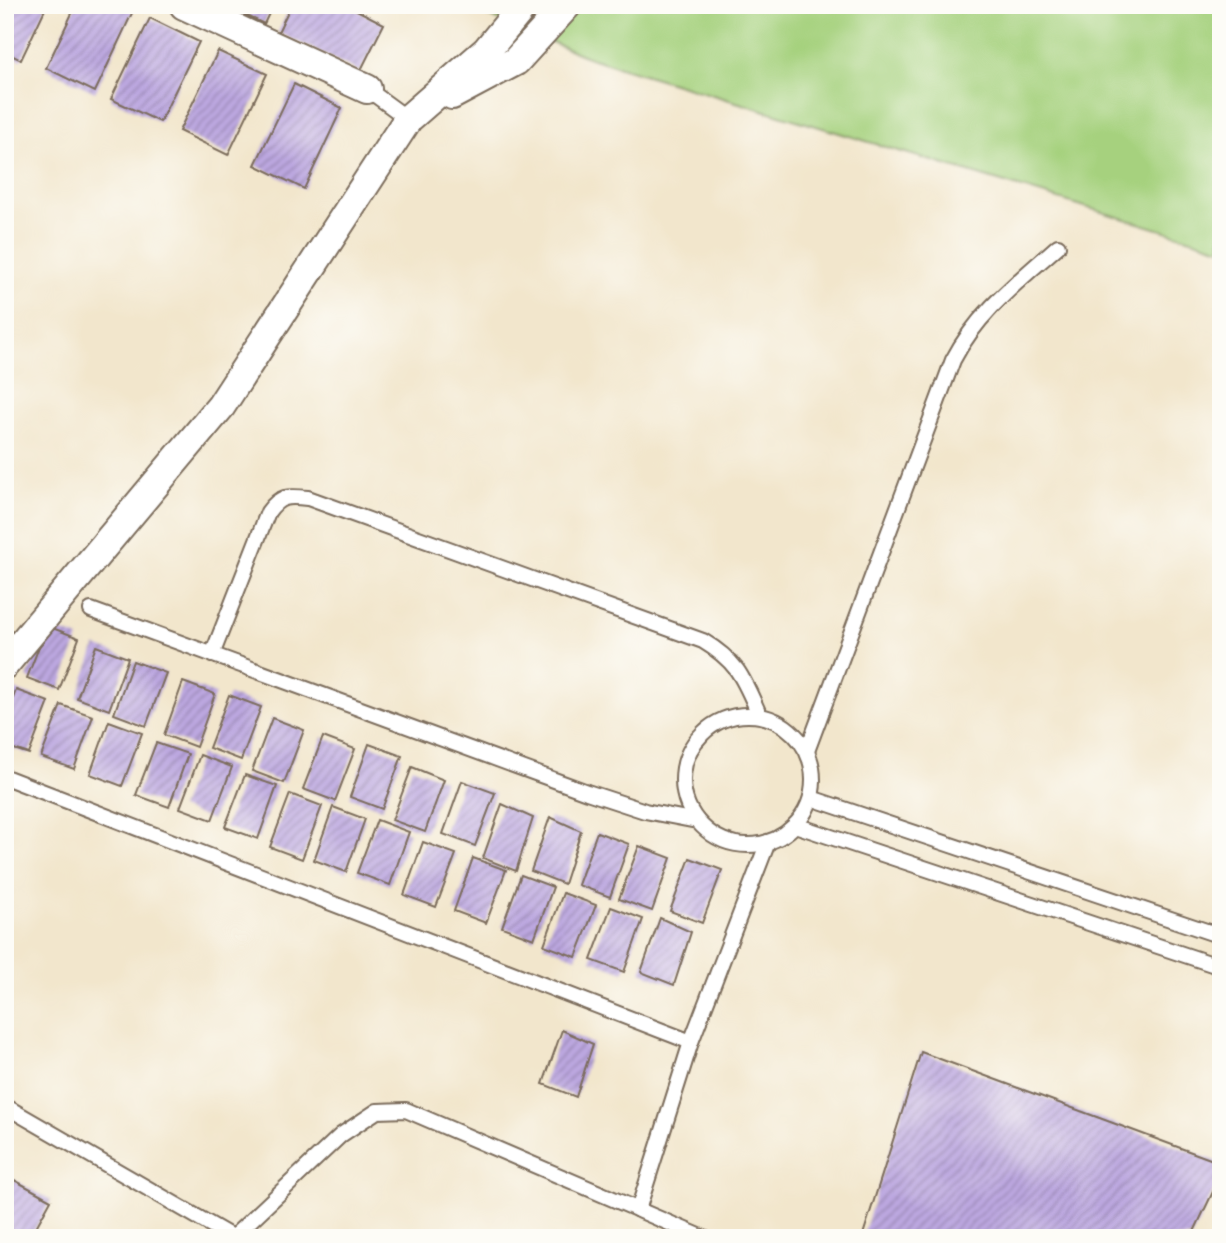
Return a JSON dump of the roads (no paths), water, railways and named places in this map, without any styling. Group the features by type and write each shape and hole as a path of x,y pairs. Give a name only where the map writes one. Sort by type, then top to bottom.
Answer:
{"street":[{"path":"184,5 367,89"},
{"path":"5,664 221,405 408,119 487,50 524,5"},
{"path":"408,119 516,61 567,5"}],"lane":[{"path":"367,89 408,119"},
{"path":"807,751 958,351 967,333 985,311 1058,246"},
{"path":"212,655 268,512 277,499 285,496 307,498 703,641 726,654 740,670 759,714"},
{"path":"91,610 599,796 645,811 697,821"},
{"path":"759,714 788,727 807,751 812,766 811,798 795,825 768,842 753,845 730,842 709,832 697,821 689,808 682,777 692,747 713,724 728,717 759,714"},
{"path":"5,777 691,1042"},
{"path":"811,798 1221,936"},
{"path":"795,825 1221,968"},
{"path":"638,1210 691,1042 768,842"},
{"path":"5,1106 232,1237 341,1135 377,1111 406,1110 704,1238"}]}
